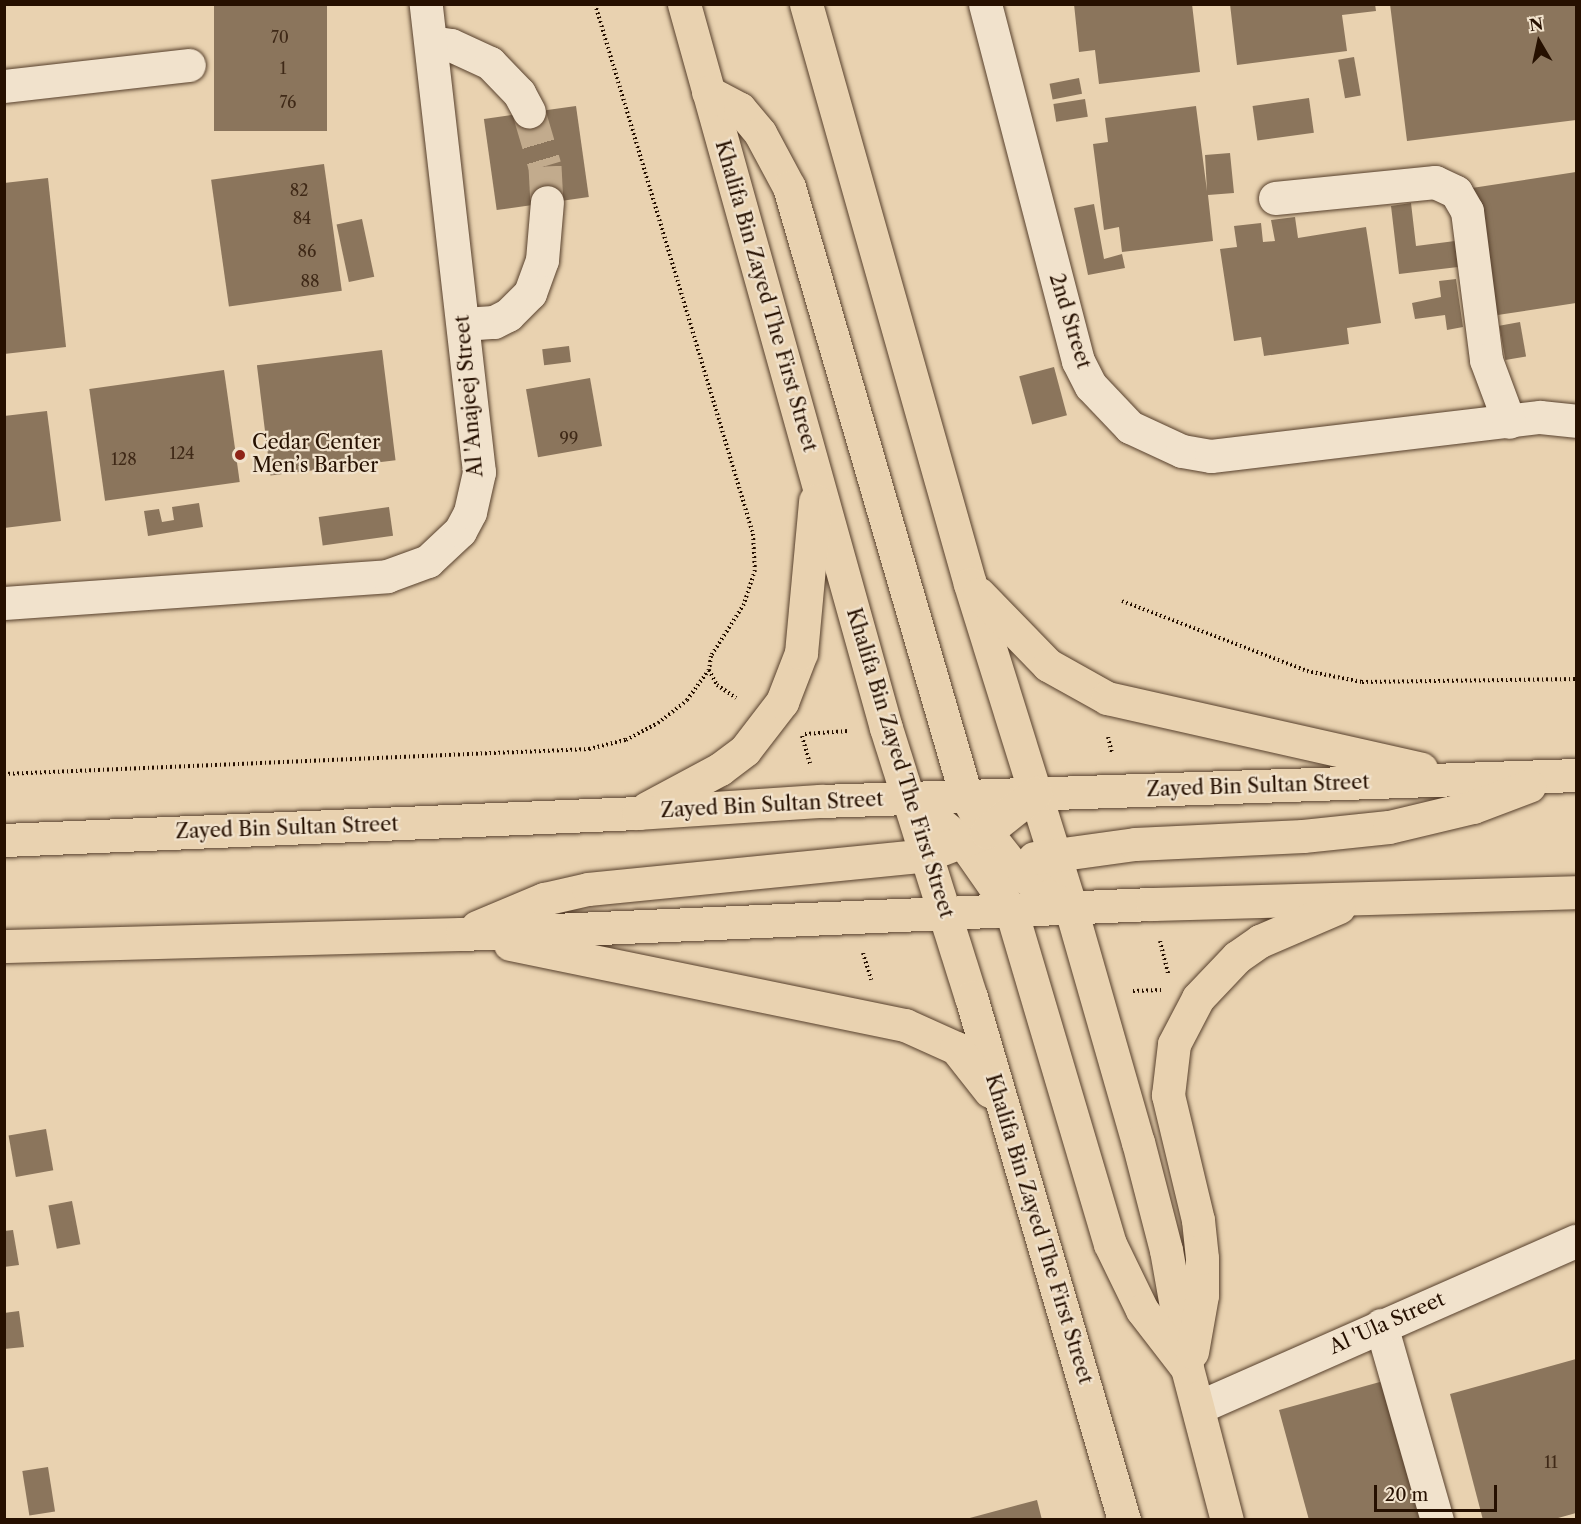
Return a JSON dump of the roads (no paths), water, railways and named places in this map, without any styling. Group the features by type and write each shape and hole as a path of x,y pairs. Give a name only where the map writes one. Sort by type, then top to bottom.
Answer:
{"main road":[{"name":"Khalifa Bin Zayed The First Street","path":"684,4 909,798 946,914 1124,1520"},
{"path":"806,4 970,584 1071,909 1141,1153 1166,1250 1187,1368 1227,1520"},
{"path":"708,92 740,109 760,133 789,187 966,796 975,838"},
{"path":"638,813 720,769 745,750 771,718 794,678 801,653 817,474"},
{"path":"970,584 1048,665 1107,698 1466,780"},
{"path":"946,914 1002,872 1053,854 1389,827 1473,807 1565,776"},
{"name":"Zayed Bin Sultan Street","path":"4,840 638,813 821,801 1565,776"},
{"path":"462,934 544,899 588,889 926,855 975,838 1035,793"},
{"path":"909,798 975,838 1002,872 1071,909"},
{"path":"1002,872 1011,910 1110,1244 1142,1310 1187,1368"},
{"path":"4,946 462,934 1011,910 1576,892"},
{"path":"1187,1368 1199,1313 1202,1258 1198,1220 1168,1095 1174,1044 1198,998 1237,957 1285,929 1359,899"},
{"path":"462,934 874,1018 932,1034 956,1048 972,1063 1007,1119"}],"street":[{"name":"Al 'Anajeej Street","path":"4,603 387,576 428,561 460,531 477,492 479,472 426,4"},
{"name":"2nd Street","path":"986,4 1078,361 1091,386 1130,427 1182,451 1211,456 1540,417 1576,421"},
{"path":"431,42 451,45 490,63 519,93 529,112"},
{"path":"4,86 189,65"},
{"path":"1275,198 1435,182 1456,192 1467,211 1486,360 1509,422"},
{"path":"463,324 494,322 508,315 530,293 542,260 547,202"},
{"name":"Al 'Ula Street","path":"1199,1407 1576,1240"},
{"path":"1381,1325 1437,1520"}],"tunnel":[{"path":"529,112 545,166 547,202"}],"place":[{"name":"Cedar Center Men’s Barber","path":"240,455"}]}
